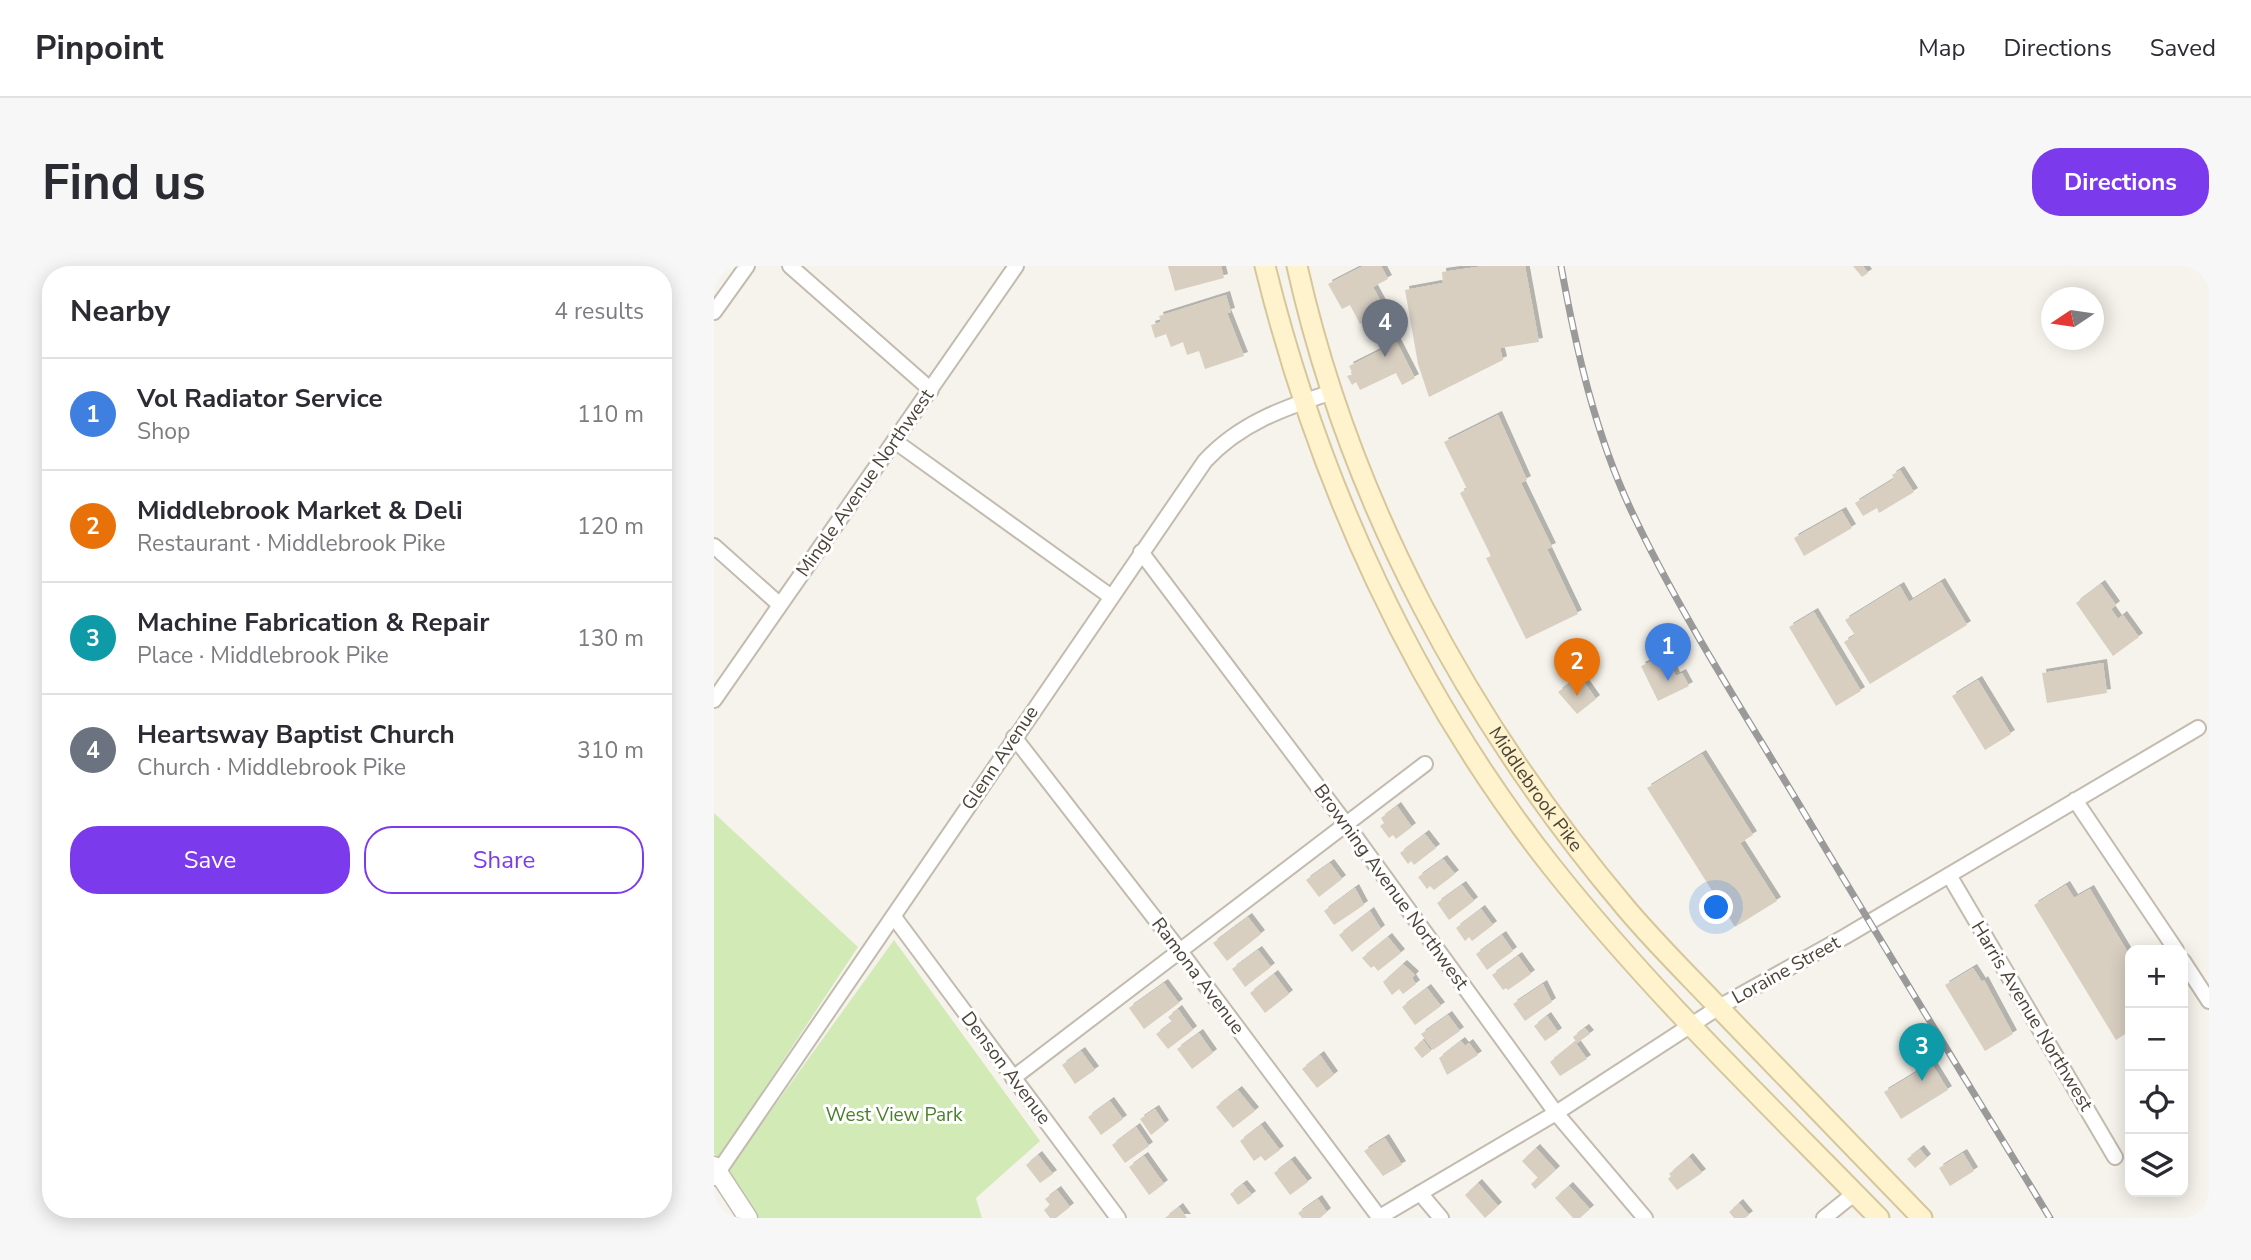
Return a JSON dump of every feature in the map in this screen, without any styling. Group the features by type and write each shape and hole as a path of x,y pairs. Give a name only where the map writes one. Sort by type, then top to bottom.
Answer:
{"main road":[{"name":"Middlebrook Pike","path":"1265,266 1303,402 1337,492 1399,628 1460,734 1550,865 1604,930 1879,1218"},
{"name":"Middlebrook Pike","path":"1297,266 1332,392 1365,481 1406,574 1485,717 1575,846 1627,910 1922,1218"},
{"path":"1460,734 1485,717"}],"street":[{"path":"714,312 747,266"},
{"path":"790,266 931,390"},
{"name":"Mingle Avenue Northwest","path":"714,700 1016,266"},
{"name":"Glenn Avenue","path":"715,1172 894,917 1013,737 1205,461 1240,429 1332,392"},
{"path":"896,442 1110,596"},
{"path":"714,546 780,605"},
{"name":"Browning Avenue Northwest","path":"1141,552 1346,824 1556,1113 1645,1218"},
{"name":"Loraine Street","path":"1378,1217 1556,1113 1719,1007 2198,728"},
{"name":"Ramona Avenue","path":"1013,737 1180,951 1378,1217"},
{"path":"1013,1078 1425,764"},
{"path":"2075,800 2173,945"},
{"name":"Harris Avenue Northwest","path":"1948,875 2115,1157"},
{"name":"Denson Avenue","path":"894,917 1118,1218"},
{"path":"2188,969 2209,1001"},
{"path":"715,1172 748,1218"},
{"path":"1420,1193 1441,1218"},
{"path":"1824,1218 1855,1194"}],"green space":[{"path":"714,813 858,947 718,1159 714,1153"},
{"name":"West View Park","path":"894,940 1040,1141 976,1198 982,1218 756,1218 726,1173"}],"building":[{"path":"1168,266 1221,266 1224,278 1175,291"},
{"path":"1363,266 1381,266 1388,279 1373,287 1386,311 1360,324 1350,305 1342,309 1328,284"},
{"path":"1484,266 1525,266 1539,342 1500,348 1503,360 1429,397 1418,364 1405,290 1443,283 1442,272"},
{"path":"1853,266 1863,266 1868,273 1862,277"},
{"path":"1226,295 1231,312 1227,313 1244,356 1205,369 1199,351 1187,355 1183,342 1171,347 1166,334 1155,338 1151,325 1161,322 1159,316"},
{"path":"1390,329 1415,378 1402,385 1396,373 1360,390 1356,382 1352,385 1347,376 1353,374 1349,366 1383,349 1377,335"},
{"path":"1498,415 1527,480 1521,483 1552,547 1547,549 1578,614 1526,639 1486,558 1491,556 1460,493 1467,489 1444,442"},
{"path":"1900,470 1914,492 1879,513 1877,508 1863,516 1855,503 1894,479 1892,475"},
{"path":"1842,511 1852,528 1804,556 1794,538"},
{"path":"1941,582 1967,625 1870,684 1844,642 1855,635 1845,620 1900,586 1909,602"},
{"path":"2101,584 2116,605 2111,609 2118,619 2123,615 2139,637 2113,656 2076,603"},
{"path":"1814,612 1861,691 1836,706 1789,627"},
{"path":"1666,655 1676,676 1682,673 1689,686 1658,701 1641,666"},
{"path":"2103,663 2107,693 2047,703 2042,673"},
{"path":"1580,676 1596,699 1577,714 1558,692"},
{"path":"1978,680 2011,734 1985,750 1952,696"},
{"path":"1702,754 1753,835 1740,843 1777,901 1735,927 1647,788"},
{"path":"1397,806 1412,827 1396,839 1393,835 1389,838 1380,826 1384,823 1381,818"},
{"path":"1425,834 1436,848 1414,865 1411,861 1408,864 1400,853"},
{"path":"1443,859 1455,874 1434,890 1430,886 1427,889 1418,877"},
{"path":"1330,863 1342,879 1319,897 1306,880"},
{"path":"1462,885 1474,901 1449,920 1437,903"},
{"path":"2066,885 2074,898 2090,889 2125,948 2125,1034 2116,1040 2034,905"},
{"path":"1355,888 1364,905 1334,925 1324,911"},
{"path":"1481,909 1493,925 1472,941 1469,937 1465,941 1456,928"},
{"path":"1370,911 1381,929 1352,952 1339,935"},
{"path":"1248,917 1261,934 1227,961 1213,943"},
{"path":"1502,935 1513,951 1487,970 1476,954"},
{"path":"1388,937 1401,953 1378,971 1362,958"},
{"path":"1258,950 1271,967 1245,987 1232,969"},
{"path":"1518,956 1531,974 1508,990 1503,990 1492,975"},
{"path":"1403,964 1415,975 1412,978 1416,984 1403,994 1399,989 1392,995 1383,982"},
{"path":"1973,968 1982,982 1984,980 2013,1034 1985,1051 1945,985"},
{"path":"1274,974 1289,994 1265,1013 1250,993"},
{"path":"1164,983 1179,1003 1144,1029 1129,1008"},
{"path":"1543,984 1552,1002 1525,1021 1513,1004"},
{"path":"1427,988 1441,1006 1415,1025 1402,1007"},
{"path":"1178,1009 1193,1030 1168,1049 1156,1034 1172,1022 1168,1017"},
{"path":"1448,1015 1460,1031 1433,1050 1421,1034"},
{"path":"1547,1016 1558,1032 1545,1041 1534,1026"},
{"path":"1585,1028 1590,1034 1577,1043 1573,1037"},
{"path":"1199,1033 1213,1053 1192,1069 1177,1049"},
{"path":"1423,1040 1431,1051 1422,1058 1414,1048"},
{"path":"1461,1041 1465,1046 1469,1043 1478,1055 1447,1075 1439,1058"},
{"path":"1575,1042 1587,1059 1560,1076 1550,1062"},
{"path":"1081,1051 1095,1070 1075,1084 1062,1065"},
{"path":"1320,1055 1334,1075 1317,1088 1302,1069"},
{"path":"1927,1056 1948,1090 1901,1119 1884,1092 1917,1072 1913,1065"},
{"path":"1238,1090 1255,1111 1233,1128 1216,1107"},
{"path":"1110,1101 1123,1119 1101,1135 1088,1117"},
{"path":"1155,1109 1165,1124 1151,1135 1140,1119"},
{"path":"1261,1125 1280,1150 1265,1161 1261,1156 1254,1161 1240,1141"},
{"path":"1136,1127 1149,1146 1125,1163 1112,1145"},
{"path":"1385,1138 1402,1165 1383,1176 1364,1151"},
{"path":"1536,1148 1556,1170 1535,1189 1531,1184 1538,1178 1522,1161"},
{"path":"1920,1149 1927,1158 1915,1168 1907,1159"},
{"path":"1963,1153 1974,1171 1950,1186 1939,1168"},
{"path":"1038,1155 1053,1174 1040,1183 1026,1165"},
{"path":"1144,1156 1164,1184 1149,1195 1129,1167"},
{"path":"1689,1157 1702,1173 1677,1190 1668,1179 1671,1176 1669,1174"},
{"path":"1291,1160 1308,1182 1290,1195 1274,1173"},
{"path":"1478,1183 1498,1206 1485,1218 1465,1195"},
{"path":"1243,1184 1252,1195 1238,1205 1230,1194"},
{"path":"1569,1186 1590,1209 1580,1218 1573,1218 1555,1198"},
{"path":"1057,1190 1070,1207 1056,1218 1050,1218 1044,1210 1050,1205 1045,1199"},
{"path":"1318,1199 1327,1212 1320,1218 1302,1218 1298,1213"},
{"path":"1739,1203 1749,1215 1745,1218 1734,1218 1729,1212"},
{"path":"1179,1207 1187,1218 1165,1218"}],"railway":[{"path":"1561,266 1580,359 1597,421 1618,481 1650,549 1713,662 2050,1218"}],"place":[{"name":"Heartsway Baptist Church","path":"1385,357"},
{"name":"Vol Radiator Service","path":"1668,681"},
{"name":"Middlebrook Market & Deli","path":"1577,696"},
{"name":"Machine Fabrication & Repair","path":"1922,1081"}]}
